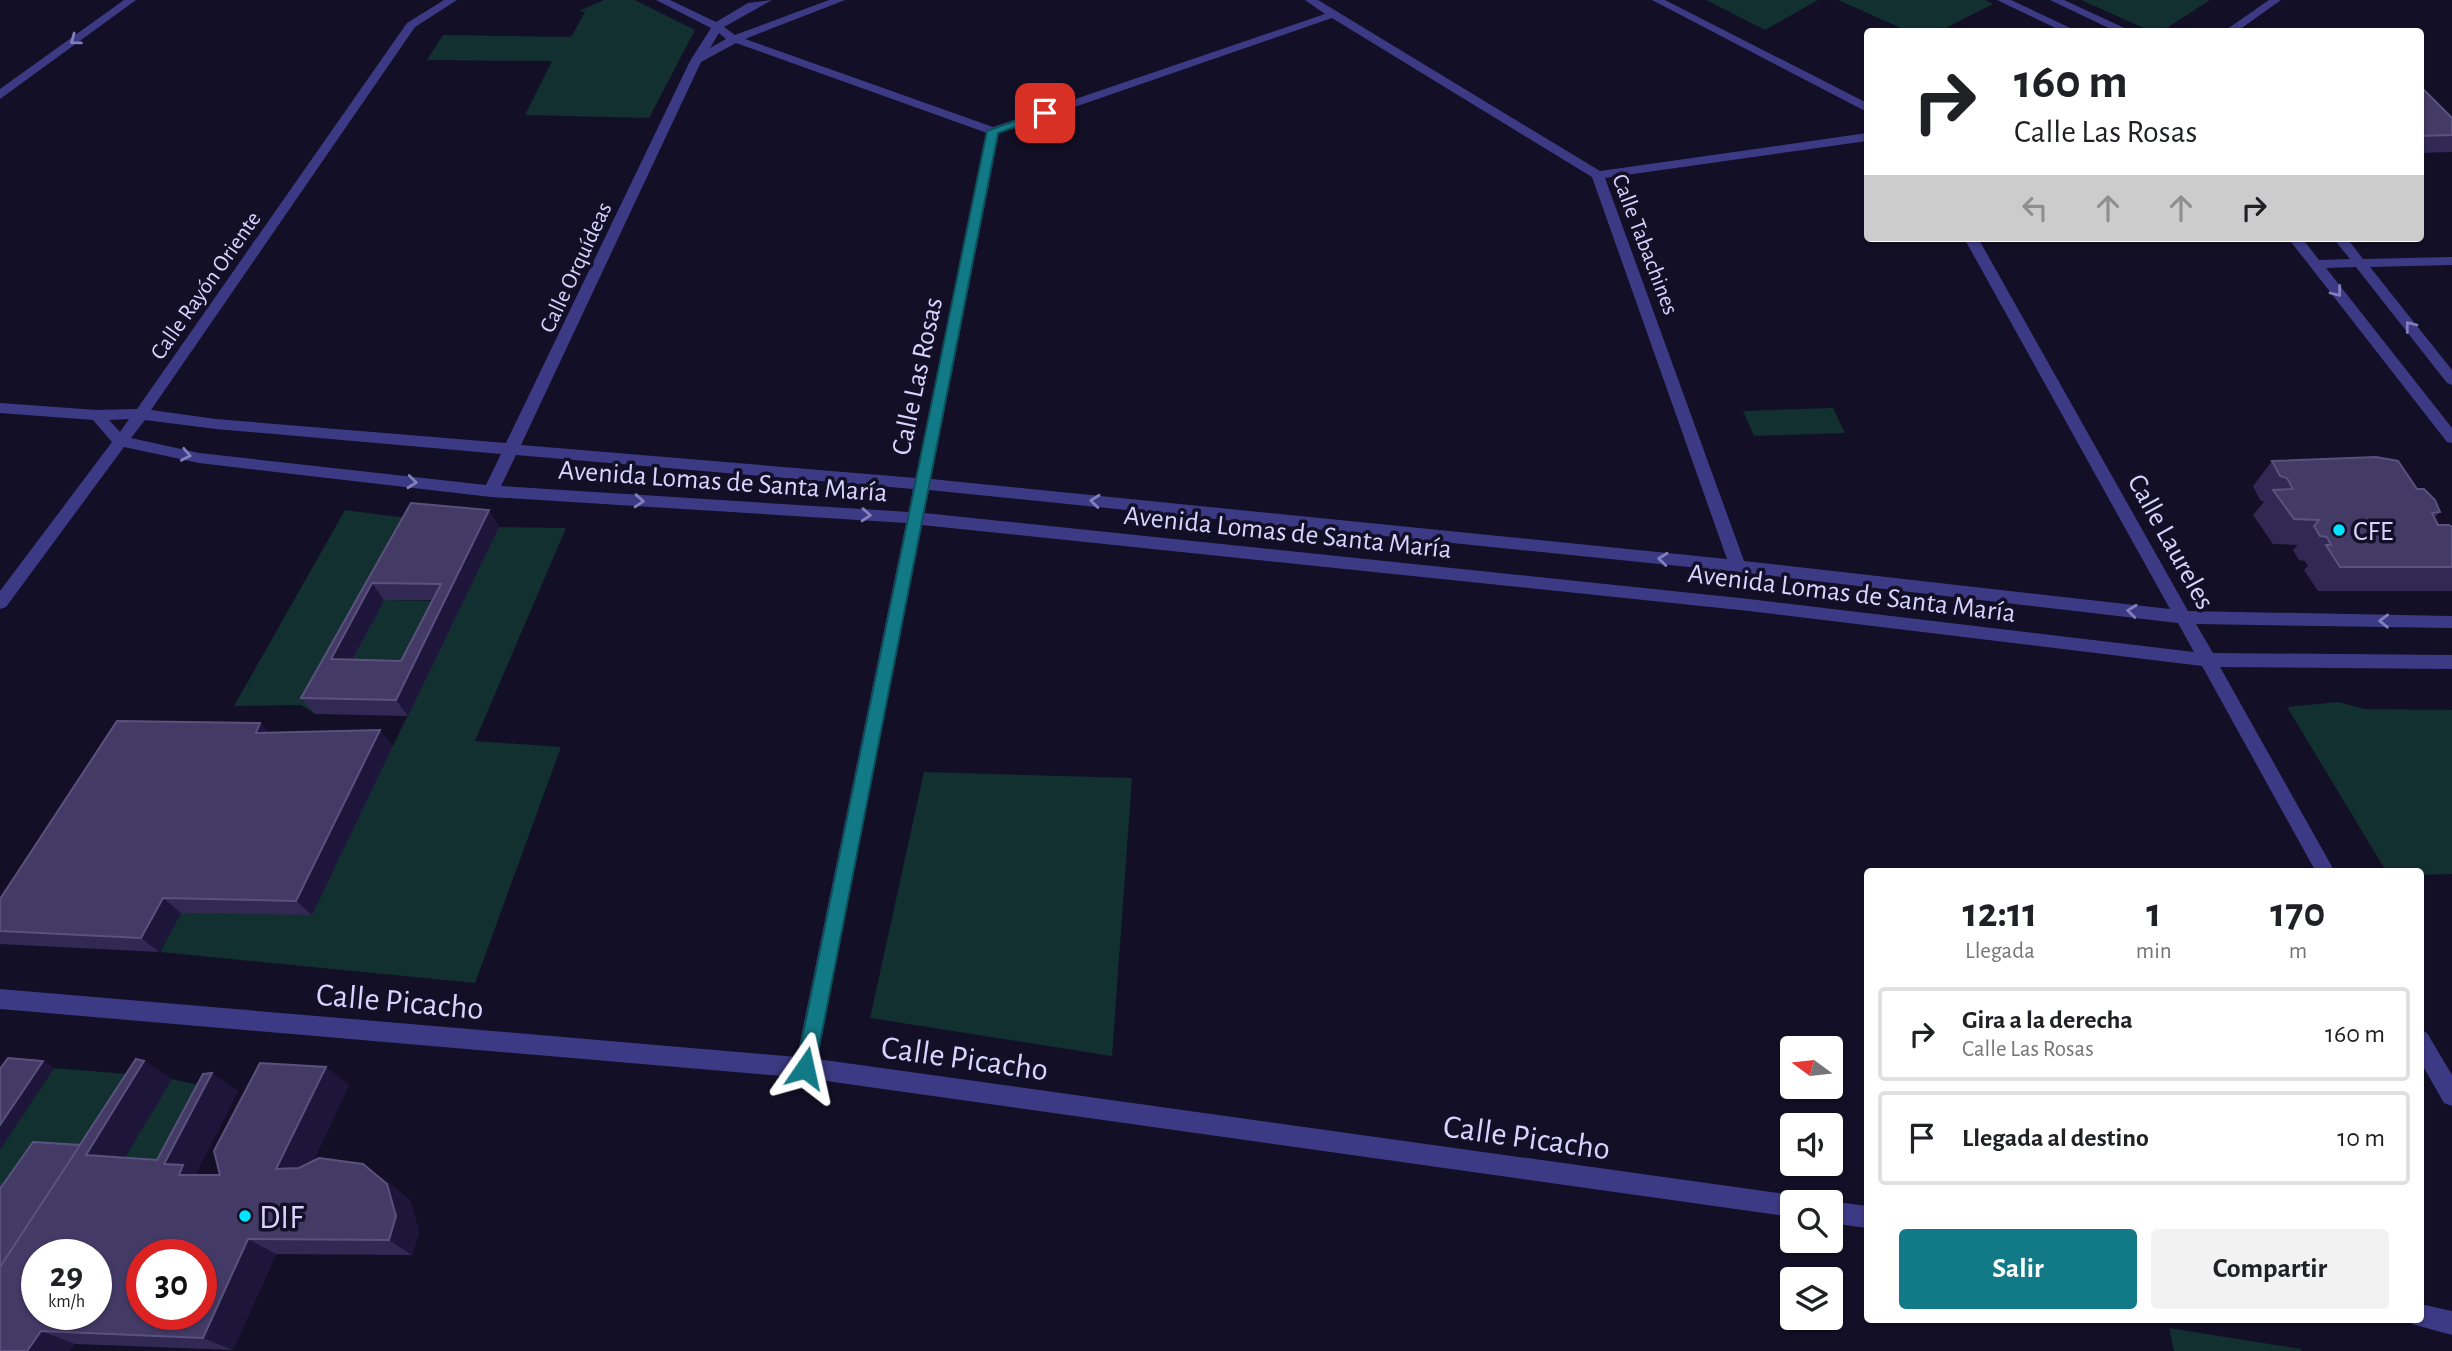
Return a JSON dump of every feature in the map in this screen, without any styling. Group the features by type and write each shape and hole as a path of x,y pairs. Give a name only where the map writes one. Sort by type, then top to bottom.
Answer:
{"street":[{"path":"0,95 131,0"},
{"name":"Calle Rayón Oriente","path":"0,603 141,414 411,24 452,0"},
{"path":"661,0 717,27 732,38 993,131 1334,14"},
{"path":"717,27 746,2 767,0"},
{"path":"696,61 732,38 840,0"},
{"name":"Calle Tabachines","path":"1310,0 1598,175 1738,566"},
{"path":"1657,0 1864,106"},
{"path":"2002,0 2065,28"},
{"path":"2054,0 2119,28"},
{"path":"2234,28 2276,0"},
{"path":"746,2 774,21"},
{"name":"Calle Orquídeas","path":"491,491 696,61 717,27"},
{"name":"Calle Las Rosas","path":"805,1068 920,484 993,131"},
{"path":"1598,175 1864,137"},
{"name":"Calle Laureles","path":"1973,242 2324,868"},
{"path":"2298,242 2452,438"},
{"path":"2343,242 2452,380"},
{"path":"2315,264 2452,261"},
{"name":"Avenida Lomas de Santa María","path":"0,408 97,415 141,414 216,424 511,451 920,484 1738,566 2182,617 2452,622"},
{"path":"97,415 120,442"},
{"name":"Avenida Lomas de Santa María","path":"120,442 199,458 491,491 913,519 1749,605 2207,660 2452,662"},
{"name":"Calle Picacho","path":"0,999 805,1068 1780,1204"},
{"path":"2424,1047 2452,1096"},
{"path":"1843,1214 1864,1217"},
{"path":"2424,1317 2452,1322"}],"green space":[{"path":"604,0 635,0 695,30 649,118 525,115 552,61 427,60 443,35 571,37 585,12 579,11"},
{"path":"1706,0 1818,0 1765,30"},
{"path":"1838,0 1985,0 1993,4 1946,28 1901,28"},
{"path":"2081,0 2210,0 2167,28 2144,28"},
{"path":"1833,408 1845,433 1754,436 1743,411"},
{"path":"345,510 422,520 315,714 301,705 234,706"},
{"path":"499,527 566,528 475,741 561,747 475,983 160,952 181,913 393,746"},
{"path":"384,600 452,601 414,677 344,676"},
{"path":"2338,702 2364,709 2452,710 2452,874 2424,875 2424,868 2384,868 2287,707"},
{"path":"924,772 1132,778 1112,1056 870,1018"},
{"path":"54,1068 164,1077 114,1157 0,1189 0,1149"},
{"path":"172,1079 229,1092 186,1177 116,1172"},
{"path":"2169,1328 2301,1349 2301,1351 2174,1351"}],"building":[{"path":"2424,90 2452,118 2452,135 2424,136"},
{"path":"2376,457 2398,461 2417,489 2424,489 2435,500 2440,512 2432,513 2438,525 2452,527 2452,567 2340,567 2326,545 2331,545 2327,537 2320,536 2314,526 2319,520 2294,519 2273,490 2293,489 2287,478 2280,476 2272,461"},
{"path":"411,503 489,510 396,700 301,698","holes":["372,583 441,584 401,661 331,659"]},
{"path":"117,721 260,723 256,733 380,730 296,901 163,898 141,938 0,931 0,899"},
{"path":"8,1058 43,1061 0,1125 0,1069"},
{"path":"136,1059 144,1061 86,1155 157,1160 203,1074 212,1073 164,1164 183,1165 179,1175 220,1175 214,1151 260,1063 326,1067 276,1169 299,1168 319,1158 363,1164 387,1184 396,1216 389,1240 248,1239 217,1307 217,1239 126,1239 126,1330 207,1330 203,1338 41,1331 27,1351 0,1351 0,1267"},
{"path":"33,1142 80,1145 0,1267 0,1189"}],"place":[{"name":"CFE","path":"2339,530"},
{"name":"DIF","path":"245,1216"}],"route":[{"path":"805,1068 913,519 993,131 1045,113"}]}
